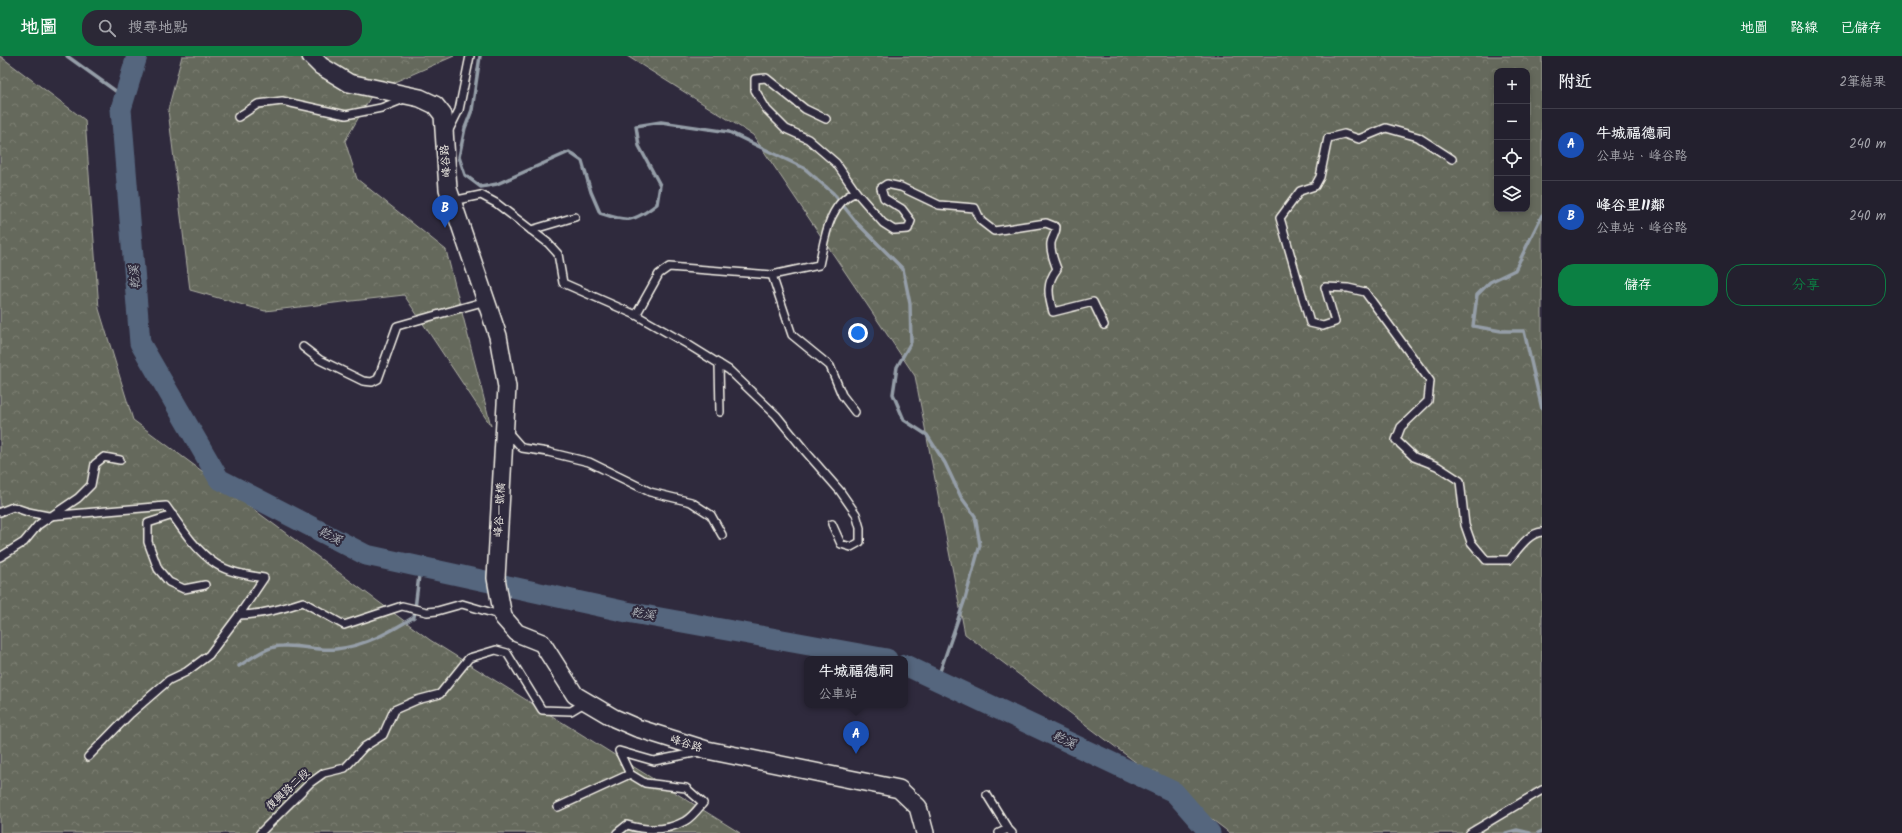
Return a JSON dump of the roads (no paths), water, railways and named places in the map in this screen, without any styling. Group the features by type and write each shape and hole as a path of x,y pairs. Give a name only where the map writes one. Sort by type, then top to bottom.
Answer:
{"street":[{"name":"峰谷路","path":"311,56 321,66 350,83 420,98 435,105 442,115 448,189 498,336 507,387 504,435"},
{"name":"峰谷一號橋","path":"496,578 504,435"},
{"name":"峰谷路","path":"496,578 503,616 517,633 542,643 575,695 586,702 614,718 637,728 707,750 900,789 918,807 925,833"}],"lane":[{"path":"444,141 459,110 470,56"},
{"path":"826,119 805,109 766,78 755,79 755,90 768,110 786,129 808,140 836,163 856,192 882,223 894,230 908,229 911,221 902,209 884,198 881,188 887,184 901,187 939,205 975,208 981,221 994,231 1046,223 1056,227 1056,234 1051,242 1051,252 1057,269 1051,277 1048,288 1053,312 1093,302 1104,325"},
{"path":"238,117 258,104 282,101 346,115 381,108 411,96"},
{"path":"1452,159 1418,137 1386,128 1359,139 1344,134 1328,138 1320,177 1315,186 1300,191 1280,218 1310,323 1324,326 1335,322 1325,287 1348,288 1366,292 1430,381 1428,401 1401,427 1396,440 1414,457 1437,466 1460,481 1465,525 1471,542 1486,560 1509,560 1526,540 1538,532 1542,532"},
{"path":"636,315 659,274 669,267 772,275 819,265 829,222 846,196 856,192"},
{"path":"452,201 481,195 496,203 548,243 558,254 563,283 636,315 729,370 776,415 840,491 856,514 860,528 860,542 851,547 841,544 832,524"},
{"path":"531,230 575,217"},
{"path":"772,275 792,335 830,366 842,395 855,412"},
{"path":"303,347 320,360 363,382 372,382 378,379 397,326 486,300"},
{"path":"719,364 720,412"},
{"path":"504,435 522,448 548,452 589,462 650,492 691,502 711,515 722,535"},
{"path":"0,557 24,542 38,525 78,498 91,485 95,464 104,457 120,460"},
{"path":"0,512 13,507 28,512 52,516 166,506 203,554 217,565 240,573 264,578 209,655 186,672 169,680 130,714 88,757"},
{"path":"173,515 148,523 148,542 158,569 169,582 184,589 205,585"},
{"path":"239,615 250,615 281,610 303,602 344,625 402,606 423,611 437,611 462,604 503,616"},
{"name":"復興路二段","path":"260,833 310,783 324,773 345,768 364,747 383,735 394,710 417,700 440,694 469,658 496,650 507,654 542,710 571,711 586,702"},
{"path":"617,833 627,825 644,830 669,828 686,820 703,803 686,788 645,783 630,774 619,751 654,761 707,750"},
{"path":"558,807 630,774"},
{"path":"1470,833 1542,790"},
{"path":"987,794 1010,831 999,833"}],"waterway":[{"path":"67,56 124,97"},
{"name":"乾溪","path":"137,56 121,109 140,343 219,479 366,555 627,612 870,656"},
{"path":"480,56 472,110 465,128 459,157 465,175 481,187 497,184 569,152 582,161 591,192 600,213 624,219 636,218 657,204 660,185 639,146 636,126 661,122 729,132 804,168 833,193 857,223 903,269 910,304 911,342 897,367 893,394 904,420 927,435 945,463 961,497 975,516 980,545 965,599 937,680"},
{"path":"1542,215 1515,270 1490,282 1477,295 1473,326 1501,331 1524,331 1542,409"},
{"path":"239,666 260,653 277,646 336,649 367,642 396,628 414,617 420,567"},
{"name":"乾溪","path":"908,666 1174,792 1210,833"},
{"path":"1506,833 1517,830 1530,833"},
{"path":"1538,833 1542,831"}],"place":[{"name":"峰谷里11鄰","path":"445,228"},
{"name":"牛城福德祠","path":"856,754"}]}
